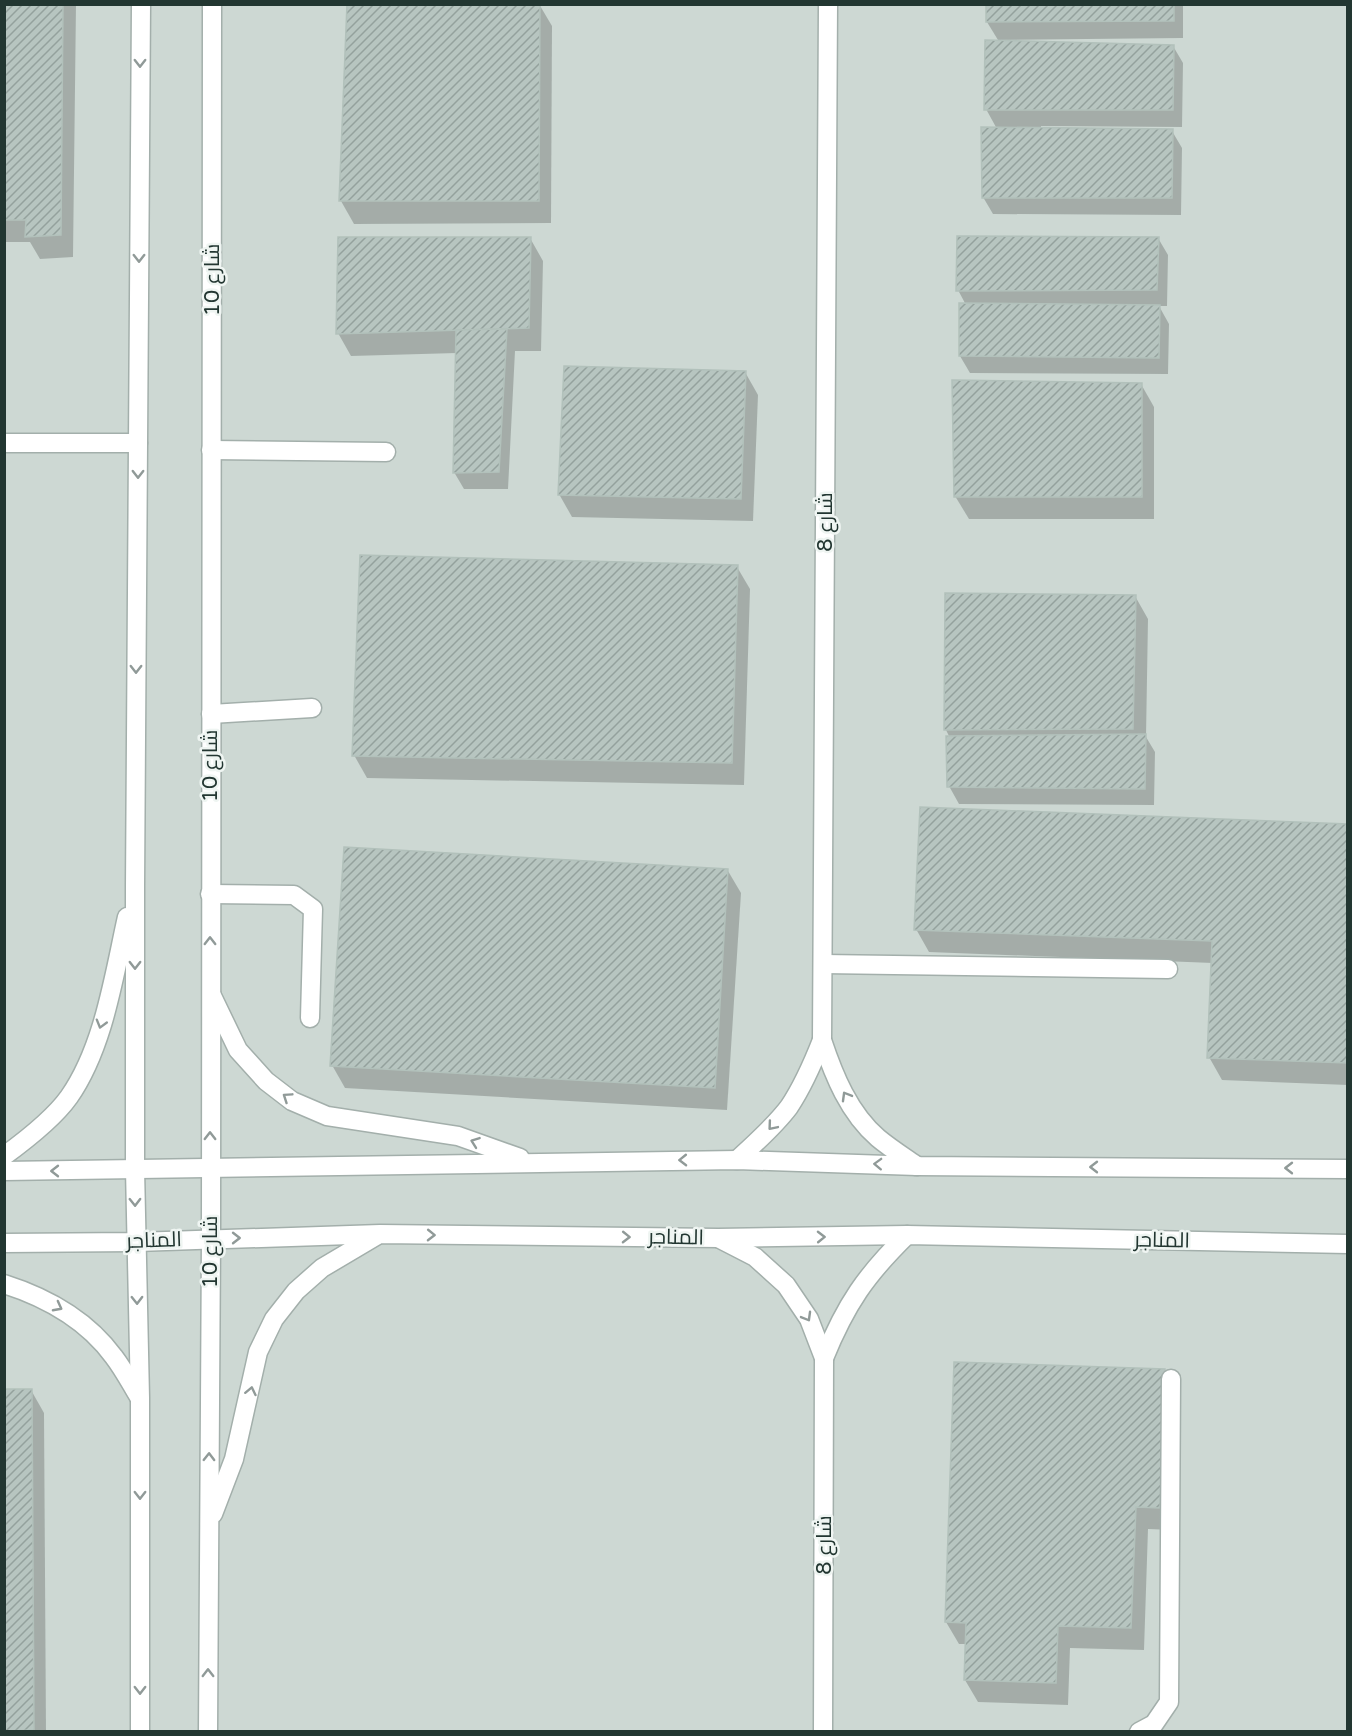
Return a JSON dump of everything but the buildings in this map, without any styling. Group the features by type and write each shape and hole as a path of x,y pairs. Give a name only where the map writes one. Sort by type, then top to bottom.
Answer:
{"street":[{"path":"140,1731 140,1398 135,1169 135,886 141,4"},
{"name":"شارع 10","path":"208,1731 211,1238 212,4"},
{"name":"شارع 8","path":"828,4 822,1040 834,1076 853,1109 878,1138 917,1166"},
{"path":"4,443 138,443"},
{"path":"211,450 386,452"},
{"path":"211,714 312,708"},
{"path":"4,1156 69,1098 88,1065 111,985 135,886"},
{"path":"210,894 294,895 313,909 310,1018"},
{"path":"823,964 1168,969"},
{"path":"210,992 238,1050 266,1082 292,1101 327,1116 458,1136 530,1162"},
{"name":"شارع 8","path":"736,1160 765,1135 789,1106 808,1074 822,1040"},
{"path":"4,1171 736,1160 917,1166 1343,1166"},
{"name":"شارع 10","path":"208,1527 234,1459 258,1352 274,1319 296,1291 322,1268 380,1234"},
{"name":"المناجر","path":"4,1244 380,1234 718,1238 907,1235 1347,1244"},
{"name":"شارع 8","path":"824,1358 838,1323 857,1291 880,1261 907,1235"},
{"name":"شارع 8","path":"718,1238 755,1257 786,1285 809,1319 824,1358 823,1731"},
{"path":"4,1284 32,1293 66,1311 94,1335 114,1357 140,1398"},
{"path":"1138,1731 1154,1724 1169,1702 1171,1380"}],"shaded area":[{"path":"5,5 1347,5 1347,1731 5,1731"}]}
